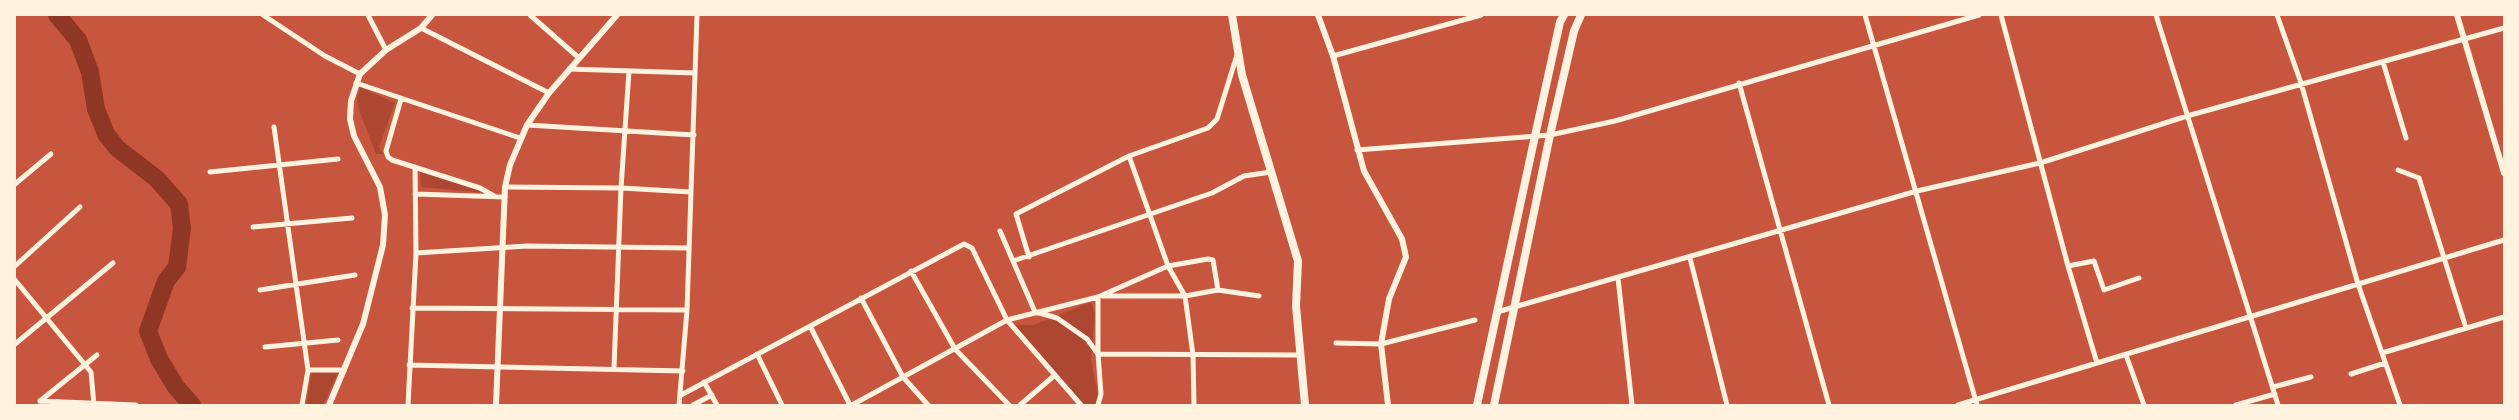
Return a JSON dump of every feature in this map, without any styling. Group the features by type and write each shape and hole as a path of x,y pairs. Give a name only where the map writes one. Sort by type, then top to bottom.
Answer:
{"main road":[{"path":"1232,15 1242,75 1298,261 1296,306 1305,405"},
{"path":"1477,405 1560,22 1564,15"},
{"path":"1494,405 1550,134 1574,31 1581,15"}],"street":[{"path":"264,15 325,56 360,74"},
{"path":"368,15 386,50"},
{"path":"329,405 363,324 384,244 385,215 380,187 354,136 350,119 351,100 360,74 386,50 421,28 432,15"},
{"path":"530,15 579,58"},
{"path":"496,405 498,309 505,186 520,138 527,125 548,93 617,15"},
{"path":"680,405 687,310 697,15"},
{"path":"1318,15 1333,56 1367,178 1402,238 1406,257 1389,299 1381,344 1388,405"},
{"path":"1333,56 1481,15"},
{"path":"1864,15 1976,402"},
{"path":"1358,150 1535,136 1614,121 1739,83 1979,15"},
{"path":"2001,15 2068,266 2097,363"},
{"path":"2156,15 2252,316 2278,405"},
{"path":"2277,15 2300,83 2358,284 2400,405"},
{"path":"2456,15 2504,173"},
{"path":"421,28 548,93"},
{"path":"1497,312 1916,192 2040,163 2187,116 2300,83 2504,28"},
{"path":"1029,257 1016,214 1129,156 1202,131 1214,124 1219,114 1238,52"},
{"path":"2383,62 2406,138"},
{"path":"569,69 695,73"},
{"path":"614,368 621,188 629,71"},
{"path":"356,83 520,138"},
{"path":"1739,83 1778,231 1829,405"},
{"path":"401,99 386,151 388,156 392,160 480,188 494,196"},
{"path":"527,125 694,135"},
{"path":"274,126 278,166 308,370 302,405"},
{"path":"15,184 51,154"},
{"path":"1129,156 1148,215 1168,266 1185,296 1193,355 1194,405"},
{"path":"210,172 338,159"},
{"path":"408,405 416,253 415,167"},
{"path":"2398,170 2419,178 2466,328"},
{"path":"1013,261 1212,193 1244,176 1271,172"},
{"path":"505,186 621,188 691,192"},
{"path":"416,194 505,197"},
{"path":"15,266 80,207"},
{"path":"253,227 352,218"},
{"path":"1000,231 1035,312"},
{"path":"1958,405 1976,402 2097,363 2504,240"},
{"path":"681,395 964,244 972,248 1007,320 1081,405"},
{"path":"416,253 502,248 689,248"},
{"path":"1690,258 1727,405"},
{"path":"810,326 851,405 1007,320 1100,297 1168,266 1208,259 1213,260 1218,290"},
{"path":"2068,266 2094,261 2104,290 2139,278"},
{"path":"15,344 113,264"},
{"path":"911,272 955,349 1009,405"},
{"path":"260,290 355,276"},
{"path":"1618,278 1632,405"},
{"path":"15,280 86,365 94,380 94,405"},
{"path":"1100,297 1185,296 1218,290 1259,296"},
{"path":"1098,405 1101,394 1098,354 1100,297"},
{"path":"861,298 903,377 928,405"},
{"path":"412,308 687,310"},
{"path":"1035,312 1058,318 1087,339 1098,354"},
{"path":"2382,353 2504,317"},
{"path":"1336,343 1381,344 1475,320"},
{"path":"266,347 338,340"},
{"path":"757,354 782,405"},
{"path":"1098,354 1299,355"},
{"path":"96,355 40,402 94,405 136,404"},
{"path":"2126,355 2144,405"},
{"path":"2350,374 2385,363"},
{"path":"409,365 683,371"},
{"path":"308,370 344,370"},
{"path":"1020,405 1054,375"},
{"path":"2273,387 2311,377"},
{"path":"704,382 717,405"},
{"path":"2236,405 2275,394"},
{"path":"692,405 712,395"}],"shaded area":[{"path":"360,87 395,103 379,147 383,154 376,154 359,110 357,98"},
{"path":"420,171 486,193 421,187"},
{"path":"1091,302 1095,313 1091,359 1098,397 1096,405 1083,405 1013,325 1034,325"},
{"path":"312,372 338,373 323,405 306,405"}],"waterway":[{"path":"57,15 78,40 90,72 96,109 106,134 117,148 157,179 179,204 182,228 177,267 166,281 148,331 159,359 176,387 192,405"}]}
